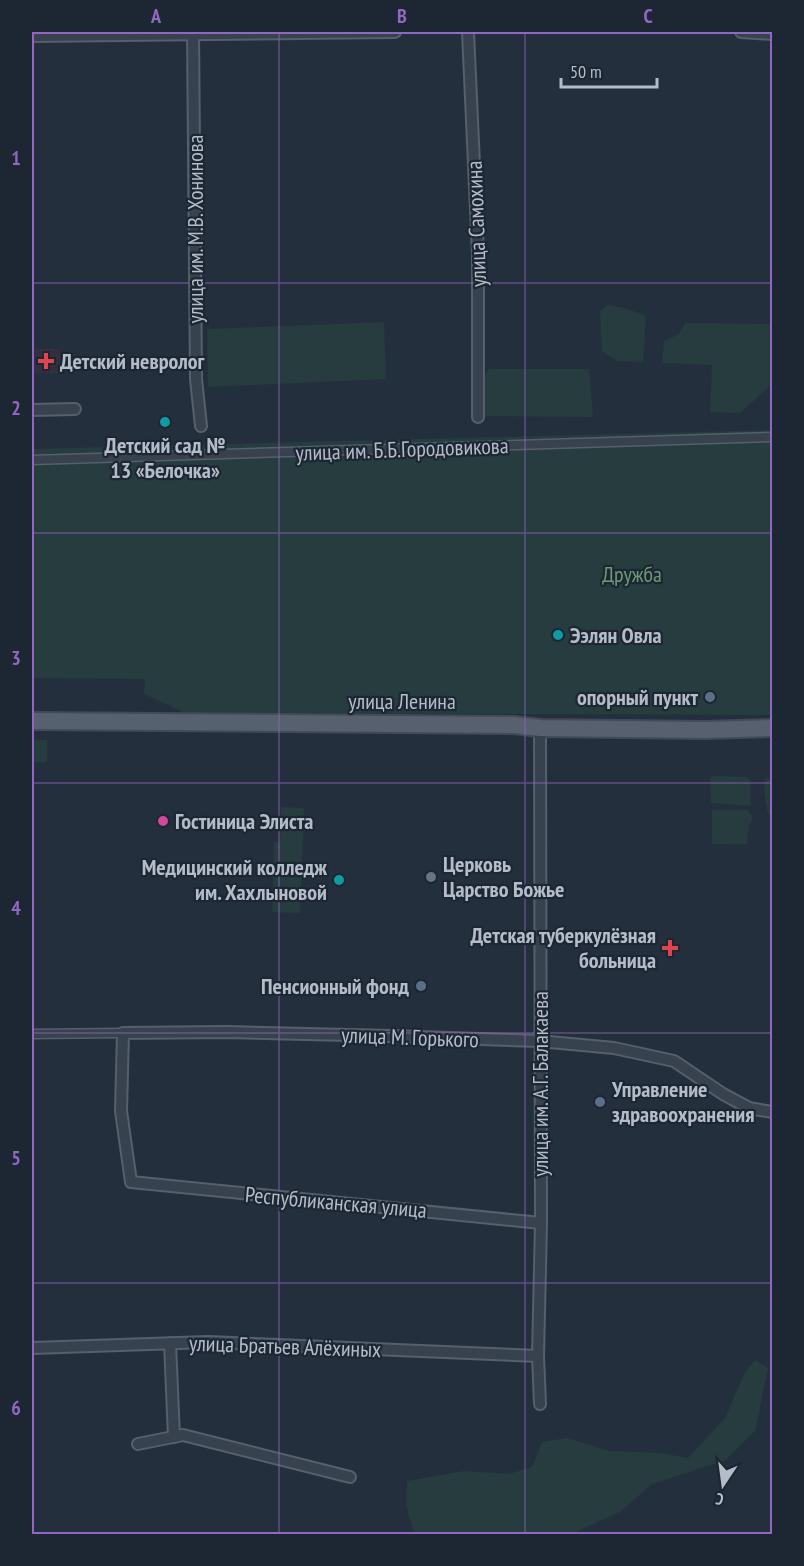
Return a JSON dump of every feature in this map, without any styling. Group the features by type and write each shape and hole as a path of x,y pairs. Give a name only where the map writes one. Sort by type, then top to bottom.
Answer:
{"main road":[{"name":"улица Ленина","path":"32,721 494,724 540,728 705,730 772,728"}],"street":[{"path":"32,36 395,32"},
{"name":"улица Самохина","path":"468,32 478,253 478,417"},
{"path":"741,32 772,34"},
{"name":"улица им. М.В. Хонинова","path":"193,33 196,380 201,426"},
{"path":"32,410 75,409"},
{"name":"улица им. Б.Б.Городовикова","path":"32,460 772,437"},
{"name":"улица им. А.Г. Балакаева","path":"540,728 541,1223 538,1356 540,1404"},
{"name":"Республиканская улица","path":"123,1033 121,1111 131,1182 541,1223"},
{"name":"улица М. Горького","path":"32,1034 258,1033 539,1041 614,1048 675,1061 723,1094 749,1108 772,1112"},
{"name":"улица Братьев Алёхиных","path":"32,1348 208,1342 538,1356"},
{"path":"170,1343 174,1437"},
{"path":"138,1444 183,1435 350,1477"}],"shaded area":[{"name":"Детский невролог","path":"32,349 60,349 61,373 32,373"}],"green space":[{"path":"608,305 625,308 646,316 643,362 617,361 602,351 600,311"},
{"path":"384,322 386,379 208,387 207,329"},
{"path":"685,323 772,324 772,384 740,413 710,412 712,365 662,363 664,341 679,334"},
{"path":"489,369 589,369 593,417 484,416 484,377"},
{"name":"Дружба","path":"772,430 772,715 185,713 144,694 145,679 32,678 32,449"},
{"path":"32,740 47,740 47,762 32,762"},
{"path":"713,776 746,777 750,780 751,806 711,803 710,779"},
{"path":"765,779 772,779 772,813 768,814 764,791"},
{"path":"281,807 304,808 300,913 272,912 274,842 280,842"},
{"path":"712,810 748,810 753,818 749,825 747,844 712,844"},
{"path":"755,1360 768,1368 755,1431 726,1460 652,1484 620,1512 573,1534 414,1534 406,1505 407,1481 464,1471 509,1474 532,1467 542,1442 567,1438 610,1451 661,1453 688,1458 725,1418 745,1372"}],"place":[{"name":"Детский невролог","path":"46,361"},
{"name":"Детский сад № 13 «Белочка»","path":"165,422"},
{"name":"Ээлян Овла","path":"558,635"},
{"name":"опорный пункт","path":"710,697"},
{"name":"Гостиница Элиста","path":"163,821"},
{"name":"Церковь Царство Божье","path":"431,877"},
{"name":"Медицинский колледж им. Хахлыновой","path":"339,880"},
{"name":"Детская туберкулёзная больница","path":"670,948"},
{"name":"Пенсионный фонд","path":"421,986"},
{"name":"Управление здравоохранения","path":"600,1102"}]}
